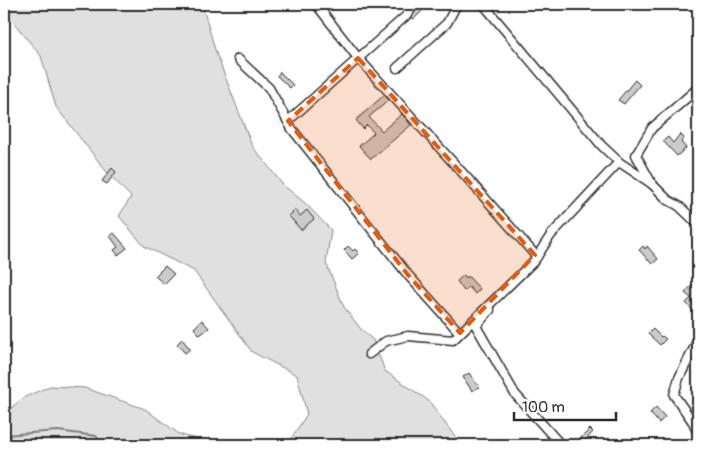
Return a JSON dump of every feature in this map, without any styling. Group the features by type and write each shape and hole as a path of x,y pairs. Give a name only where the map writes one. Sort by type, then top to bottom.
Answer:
{"street":[{"path":"316,4 358,58 470,180 537,257"},
{"path":"288,121 407,15 414,4"},
{"path":"397,68 447,23 457,4"},
{"path":"483,4 602,146 619,162 652,184 668,200 679,206 698,224"},
{"path":"238,59 269,88 292,129 408,275 460,333"},
{"path":"652,184 636,155 652,128 698,88"},
{"path":"369,354 386,341 408,336 452,340 537,257 551,236 619,162"},
{"path":"545,243 476,326 516,394 561,445"},
{"path":"698,340 679,378 674,395 693,422 698,434"}],"highlighted area":[{"path":"358,58 535,255 460,333 408,275 288,121"}],"shaded area":[{"path":"4,4 203,4 216,53 252,146 283,185 305,203 331,230 326,263 344,307 360,328 373,340 385,371 429,401 461,445 287,445 307,414 297,375 252,352 194,271 144,246 119,216 131,197 106,171 56,107 41,56 4,11"},
{"path":"50,386 85,388 145,409 179,434 215,445 4,445 4,411 25,397"}],"building":[{"path":"420,4 429,4 414,19 412,17"},
{"path":"280,72 293,85 290,88 277,76"},
{"path":"635,80 640,85 624,104 618,100"},
{"path":"384,95 389,100 369,117 382,131 402,114 411,125 371,159 359,146 374,133 367,125 363,129 356,120"},
{"path":"680,134 684,138 681,142 686,148 677,156 663,141 668,137 673,143"},
{"path":"112,168 116,172 107,184 102,181"},
{"path":"295,210 300,216 307,210 314,219 301,230 289,216"},
{"path":"114,233 127,248 118,255 114,250 118,247 110,236"},
{"path":"348,246 353,251 355,249 359,253 352,259 344,250"},
{"path":"643,246 645,249 647,246 658,259 652,264 639,250"},
{"path":"165,266 174,274 164,284 155,276"},
{"path":"464,275 466,278 468,276 480,289 475,294 469,287 464,291 457,281"},
{"path":"692,285 698,290 698,316 686,303 691,298 685,293"},
{"path":"202,320 209,328 200,335 194,328"},
{"path":"653,329 666,339 660,345 648,334"},
{"path":"182,339 190,349 185,353 177,344"},
{"path":"469,373 479,387 472,391 463,377"},
{"path":"656,407 665,417 659,423 650,413"},
{"path":"590,429 593,432 581,445 578,445 576,443"}],"waterway":[{"path":"4,435 58,431 96,436 103,445"}]}
